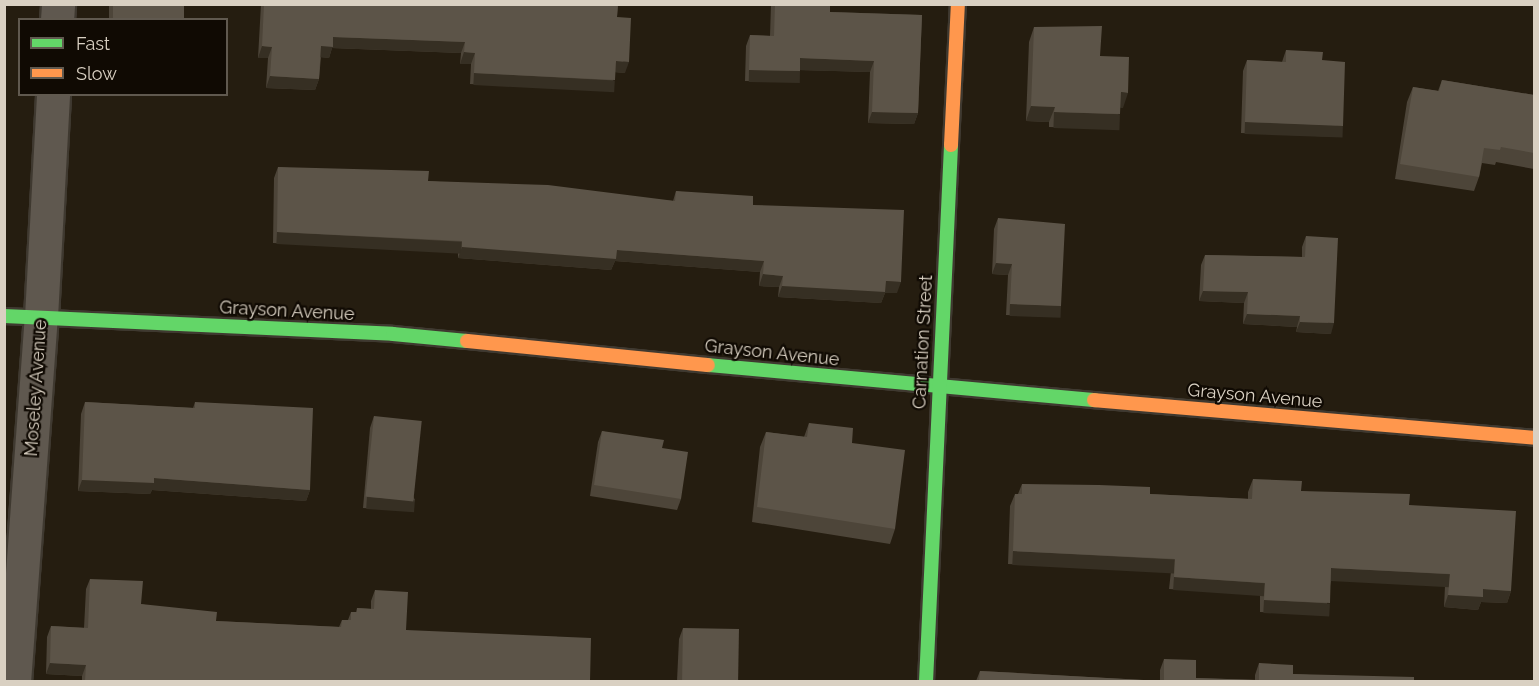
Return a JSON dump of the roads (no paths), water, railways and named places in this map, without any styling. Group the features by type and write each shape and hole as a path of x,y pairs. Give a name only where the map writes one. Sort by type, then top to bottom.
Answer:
{"street":[{"name":"Carnation Street","path":"926,681 938,387 958,4"},
{"name":"Moseley Avenue","path":"14,681 41,317 53,96"},
{"name":"Grayson Avenue","path":"4,316 393,334 938,387 1534,438"}]}
